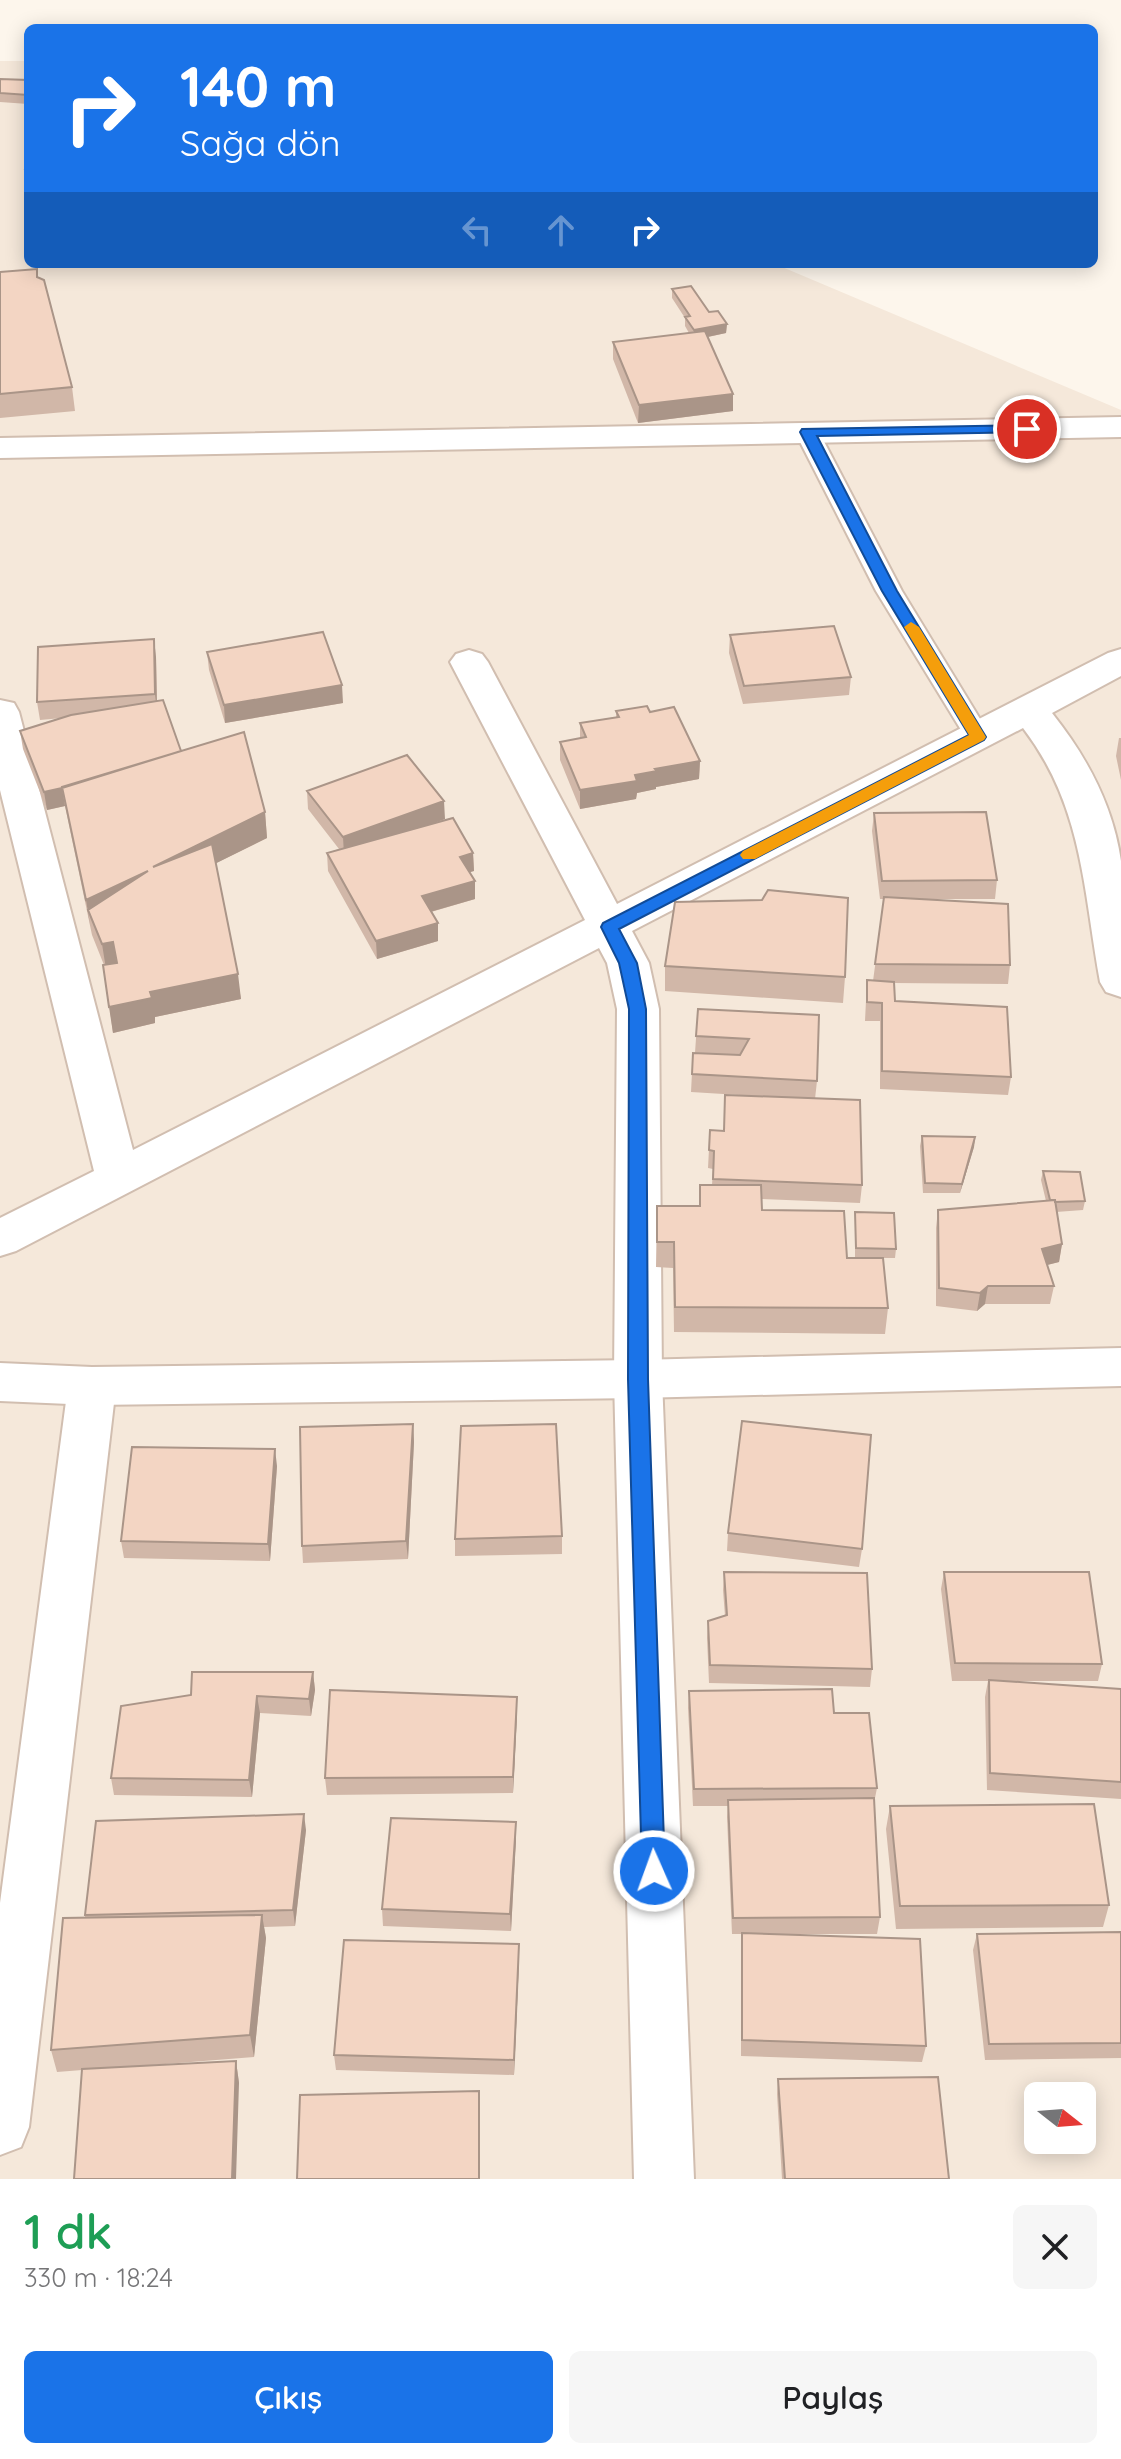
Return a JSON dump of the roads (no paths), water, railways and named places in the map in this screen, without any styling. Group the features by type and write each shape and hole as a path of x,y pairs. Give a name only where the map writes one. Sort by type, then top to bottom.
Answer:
{"street":[{"path":"0,448 1121,427"},
{"path":"0,1239 1121,661"},
{"path":"469,662 628,963 638,1009 638,1379 664,2179"},
{"path":"1029,709 1064,755 1079,786 1089,816 1121,982"},
{"path":"0,712 118,1178"},
{"path":"0,1382 92,1386 638,1379 1121,1367"},
{"path":"0,2127 92,1386"}],"lane":[{"path":"807,432 889,591 978,737"}]}
